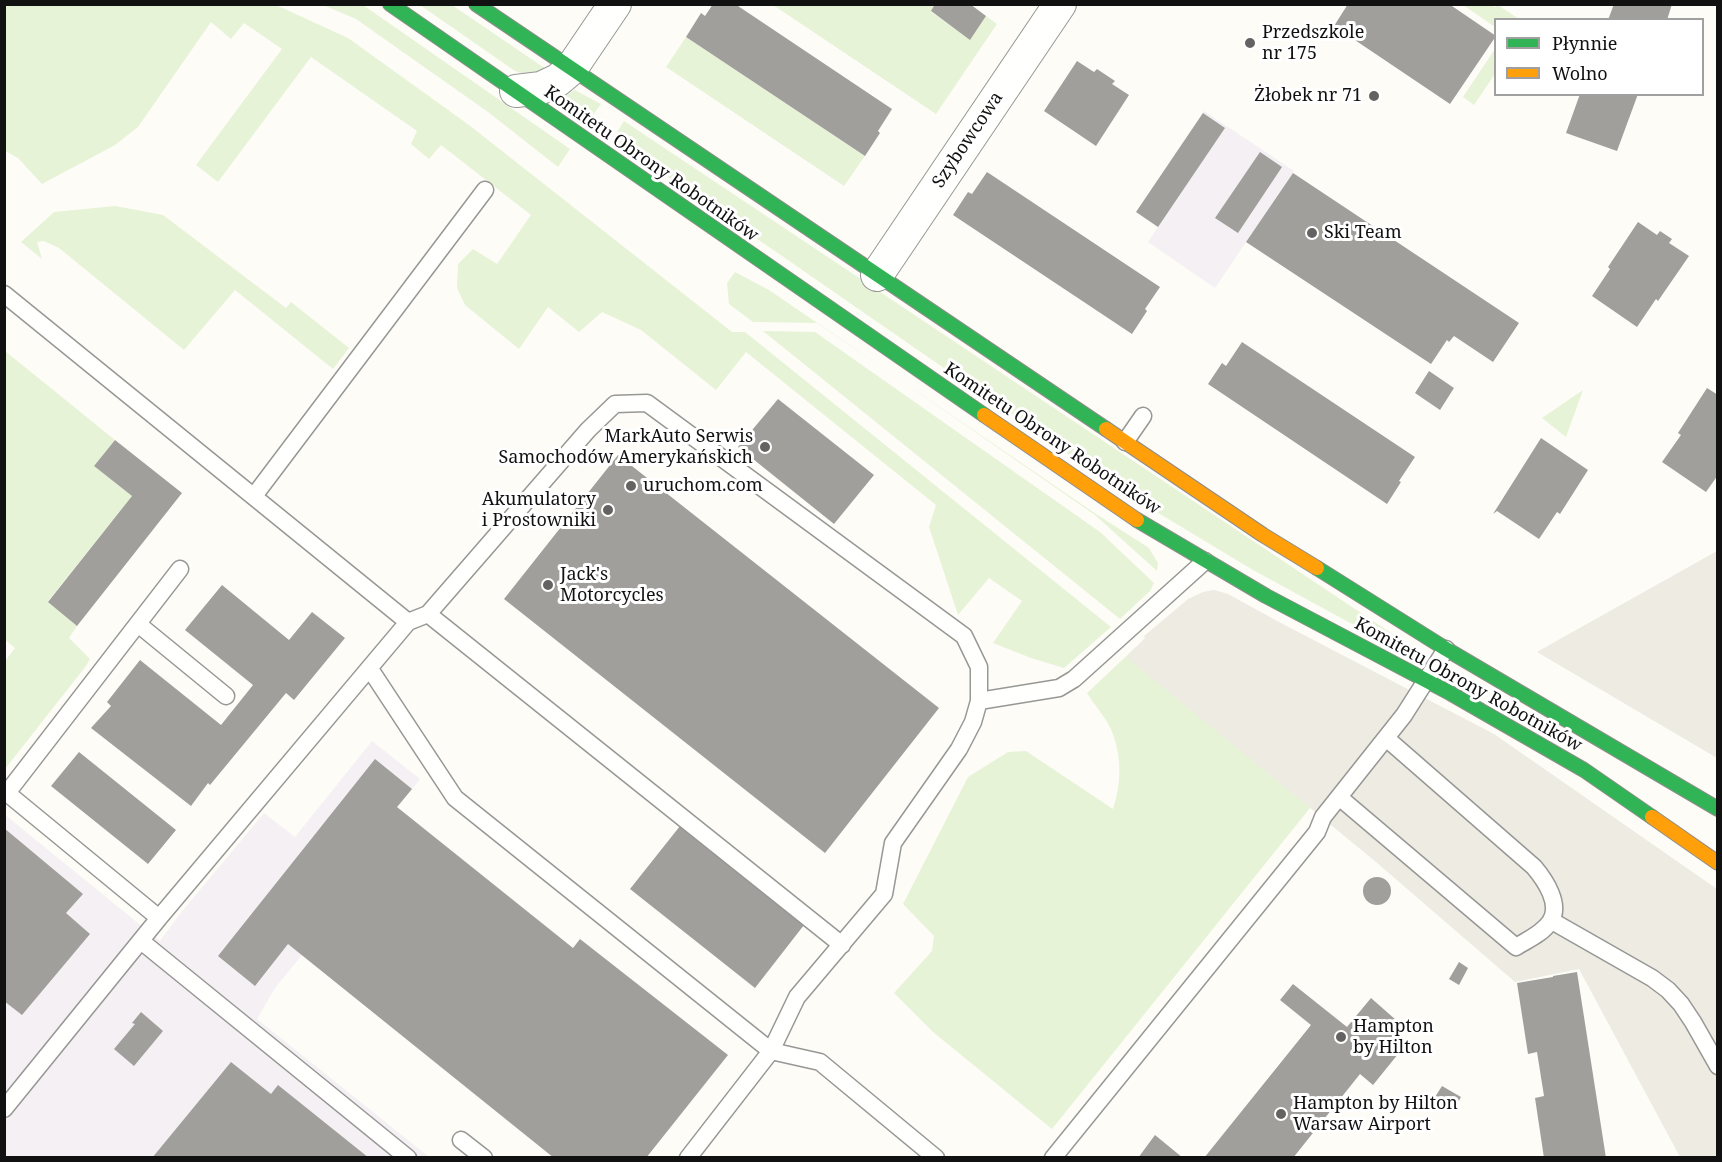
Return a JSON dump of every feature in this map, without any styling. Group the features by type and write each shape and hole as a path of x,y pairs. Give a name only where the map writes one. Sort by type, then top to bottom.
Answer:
{"street":[{"name":"Komitetu Obrony Robotników","path":"390,4 1119,508 1266,596 1426,681 1584,770 1718,863"},
{"name":"Komitetu Obrony Robotników","path":"476,4 1263,535 1446,649 1718,809"},
{"path":"516,91 541,88 558,80 572,69 615,4"},
{"name":"Szybowcowa","path":"877,275 1059,4"}],"lane":[{"path":"254,496 485,190"},
{"path":"4,294 408,622"},
{"path":"4,1109 159,918 408,622 429,614 588,430 615,404 647,403 964,636 980,668 979,701 973,722 959,749 893,843 884,894 798,997 771,1051 688,1158"},
{"path":"1125,442 1143,416"},
{"path":"979,701 1059,688 1074,679 1205,561"},
{"path":"159,918 7,793 180,569"},
{"path":"429,614 842,945"},
{"path":"138,624 226,696"},
{"path":"1053,1158 1287,872 1317,832 1323,817 1404,715 1446,649"},
{"path":"369,669 455,798 771,1051 820,1062 936,1158"},
{"path":"1339,797 1516,947 1533,937 1552,921 1554,909 1552,895 1534,867 1386,738"},
{"path":"1552,921 1652,978 1668,990 1693,1022 1718,1066"},
{"path":"141,941 408,1158"},
{"path":"461,1140 483,1158"}],"shaded area":[{"path":"1204,111 1294,171 1215,288 1148,242 1158,227 1136,212"},
{"path":"1717,551 1717,758 1537,652"},
{"path":"1214,590 1228,594 1494,734 1717,889 1717,1157 1680,1157 1579,969 1515,982 1376,862 1126,657 1145,638 1144,636 1188,599"},
{"path":"372,741 420,779 289,944 302,955 275,988 257,1019 429,1157 5,1157 4,814 160,941 264,813 295,837"}],"green space":[{"path":"78,4 81,6 82,4 276,5 348,38 469,125 732,332 745,332 1111,627 1064,668 993,643 1022,601 989,578 958,615 929,527 936,505 746,352 716,390 641,330 602,312 579,332 548,307 519,349 465,305 457,288 458,264 473,249 497,264 531,215 441,145 429,159 411,144 417,131 311,57 218,182 196,165 282,49 244,23 231,39 211,22 138,127 115,145 42,184 18,158 5,151 4,5"},
{"path":"323,5 363,5 570,149 558,167 488,112 356,19"},
{"path":"420,5 452,5 546,69 547,72 528,75 515,71"},
{"path":"773,5 935,5 931,12 970,39 986,16 997,24 936,114"},
{"path":"1463,5 1495,7 1498,5 1518,18 1494,18 1494,26"},
{"path":"686,37 865,156 844,186 666,67"},
{"path":"1494,50 1494,75 1474,105 1463,97"},
{"path":"575,90 601,104 588,122 560,103 561,98"},
{"path":"624,121 1397,637 1409,649 1408,651 1352,624 1253,570 1120,490 613,139"},
{"path":"115,206 163,215 286,308 291,302 349,348 333,369 235,290 184,350 59,248 44,241 37,242 42,259 21,242 54,212"},
{"path":"735,272 769,290 817,323 753,322 729,304 727,283"},
{"path":"817,323 818,323 890,373"},
{"path":"763,331 815,332 1100,532 1154,583 1150,591 1120,619"},
{"path":"5,351 115,440 94,466 132,496 48,601 77,626 69,638 90,659 5,769 5,661 15,648 4,639"},
{"path":"890,373 1149,548 1158,563 1157,571 1095,515"},
{"path":"1583,390 1566,437 1542,418"},
{"path":"1136,647 1312,809 1310,808 1052,1129 933,1032 894,993 932,951 934,936 903,904 968,777 1008,752 1026,751 1113,809 1118,790 1119,772 1116,743 1108,724 1087,693"}],"building":[{"path":"713,4 735,4 892,109 865,156 686,37 701,13 705,16"},
{"path":"935,4 970,4 986,16 970,40 931,11"},
{"path":"1348,4 1449,4 1494,35 1494,39 1450,104 1334,26"},
{"path":"1614,4 1672,4 1668,18 1609,18"},
{"path":"1077,61 1094,72 1097,69 1115,81 1112,84 1129,95 1096,146 1044,111"},
{"path":"1579,96 1637,96 1617,151 1566,133"},
{"path":"1203,113 1225,128 1158,227 1136,212"},
{"path":"1260,152 1282,167 1238,233 1215,218"},
{"path":"987,172 1160,287 1132,334 953,215 968,192 972,194"},
{"path":"1293,173 1519,323 1493,362 1454,336 1449,342 1447,340 1431,364 1246,242"},
{"path":"1638,222 1657,235 1660,231 1672,239 1669,243 1689,256 1637,327 1592,296"},
{"path":"1242,342 1415,457 1387,504 1208,384 1222,363 1226,366"},
{"path":"1429,371 1454,388 1440,410 1415,393"},
{"path":"1707,388 1718,395 1718,475 1706,492 1662,462 1681,435 1678,433"},
{"path":"778,399 874,475 834,524 738,447"},
{"path":"1541,438 1588,470 1560,514 1557,512 1539,539 1497,511 1493,514"},
{"path":"115,440 182,493 77,626 48,602 132,496 94,466"},
{"path":"618,455 939,708 825,853 504,599"},
{"path":"222,585 289,640 312,612 345,638 294,700 286,693 191,806 91,728 111,706 107,702 140,660 221,725 253,685 185,630"},
{"path":"79,752 176,830 148,864 51,786"},
{"path":"375,759 412,789 397,807 573,948 580,939 728,1055 646,1158 554,1158 288,944 255,986 218,956"},
{"path":"680,826 804,925 755,988 630,889"},
{"path":"4,828 83,894 66,913 90,934 22,1015 4,1001"},
{"path":"1377,877 1387,881 1391,891 1387,901 1377,905 1367,901 1363,891 1367,881"},
{"path":"1459,962 1468,968 1459,985 1449,979"},
{"path":"1577,972 1606,1158 1544,1158 1535,1098 1544,1096 1537,1052 1528,1054 1517,983"},
{"path":"1293,984 1347,1027 1371,998 1396,1020 1389,1029 1407,1043 1373,1085 1360,1074 1293,1158 1204,1158 1311,1025 1280,1000"},
{"path":"141,1012 163,1031 134,1066 114,1049 135,1024 132,1023"},
{"path":"231,1062 271,1094 278,1085 369,1158 152,1158"},
{"path":"1442,1086 1461,1097 1455,1108 1435,1097"},
{"path":"1155,1135 1183,1158 1138,1158"}],"traffic: fast":[{"path":"390,4 984,415"},
{"path":"476,4 1106,429"},
{"path":"1137,520 1266,596 1450,693 1584,770 1652,817"},
{"path":"1317,568 1446,649 1718,809"}],"traffic: slow":[{"path":"984,415 1137,520"},
{"path":"1106,429 1263,535 1317,568"},
{"path":"1652,817 1718,863"}],"place":[{"name":"Przedszkole nr 175","path":"1250,43"},
{"name":"Żłobek nr 71","path":"1374,96"},
{"name":"Ski Team","path":"1312,233"},
{"name":"MarkAuto Serwis Samochodów Amerykańskich","path":"765,447"},
{"name":"uruchom.com","path":"631,486"},
{"name":"Akumulatory i Prostowniki","path":"608,510"},
{"name":"Jack's Motorcycles","path":"548,585"},
{"name":"Hampton by Hilton","path":"1341,1037"},
{"name":"Hampton by Hilton Warsaw Airport","path":"1281,1114"}]}
